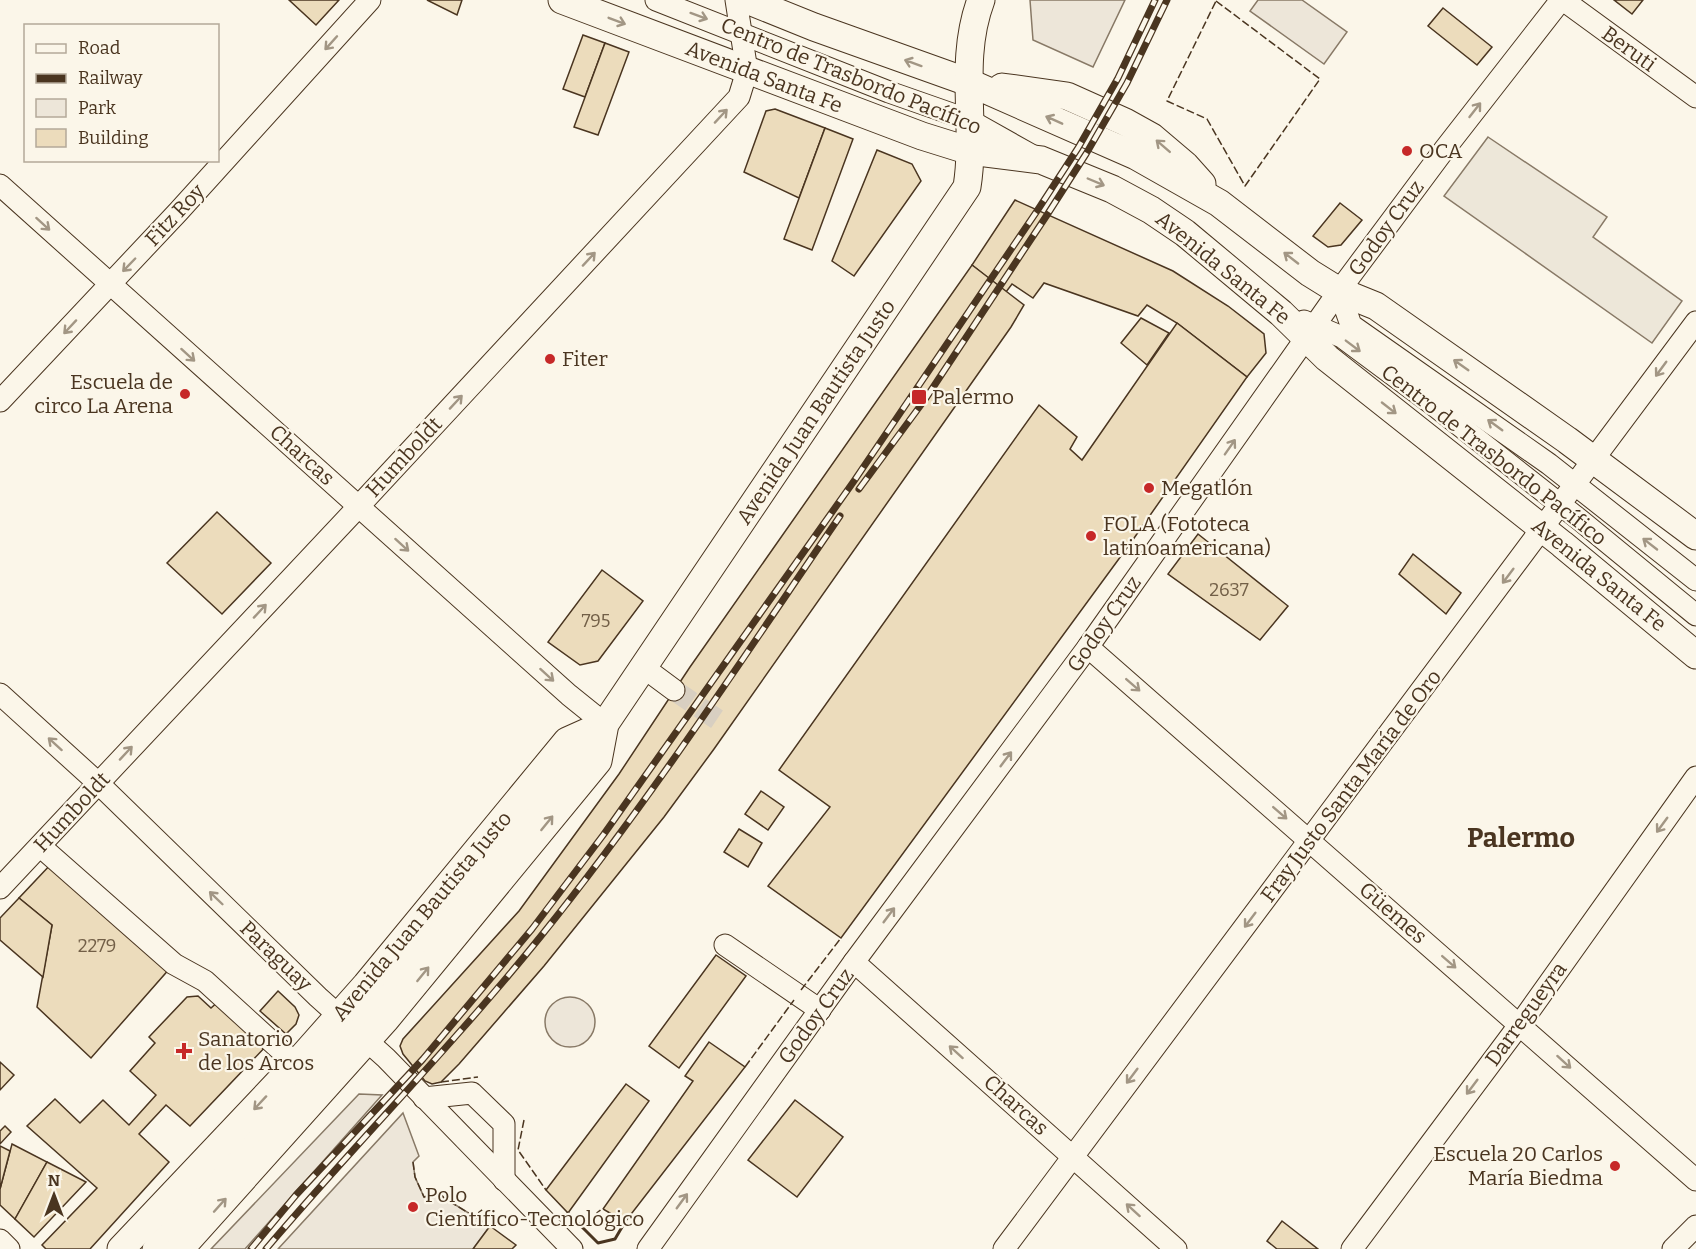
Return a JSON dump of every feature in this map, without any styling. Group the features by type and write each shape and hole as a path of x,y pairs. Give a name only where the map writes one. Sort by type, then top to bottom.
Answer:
{"main road":[{"name":"Avenida Santa Fe","path":"562,0 922,136 970,151 1041,160 1112,189 1152,210 1185,232 1281,313 1311,332 1327,358 1543,529 1696,655"},
{"path":"747,0 814,27 968,82 1067,96 1152,137 1185,165 1219,202 1311,273 1339,291 1376,306 1594,459 1696,536"},
{"name":"Avenida Juan Bautista Justo","path":"121,1249 296,1064 353,1029 598,761 605,724 967,187 970,151 968,82 970,39 981,0"},
{"name":"Avenida Juan Bautista Justo","path":"180,1249 353,1029 567,741 605,724"}],"street":[{"name":"Fitz Roy","path":"0,401 186,204 370,0"},
{"name":"Centro de Trasbordo Pacífico","path":"656,0 707,19 741,35 969,120 1041,160"},
{"name":"Humboldt","path":"0,888 739,97 747,71 735,0"},
{"name":"Beruti","path":"1562,0 1696,97"},
{"name":"Godoy Cruz","path":"648,1249 854,962 1088,647 1339,291 1444,150 1562,0"},
{"name":"Charcas","path":"0,185 560,687 605,724"},
{"name":"Centro de Trasbordo Pacífico","path":"1339,291 1351,325 1549,464 1696,580"},
{"name":"Fray Justo Santa María de Oro","path":"1004,1249 1696,322"},
{"name":"Centro de Trasbordo Pacífico","path":"1311,332 1342,337 1431,403 1561,505 1696,615"},
{"name":"Güemes","path":"1088,647 1696,1180"},
{"path":"644,668 674,690"},
{"name":"Paraguay","path":"0,694 98,783 353,1029 572,1249"},
{"name":"Darregueyra","path":"1352,1249 1520,1024 1696,777"},
{"path":"40,846 174,964 205,981 296,1064"},
{"path":"725,945 820,1010"},
{"name":"Charcas","path":"854,962 1176,1249"},
{"path":"153,1249 353,1029"},
{"path":"424,1098 472,1093 504,1124 504,1180"},
{"path":"1673,1249 1696,1226"},
{"path":"0,1240 9,1249"}],"green space":[{"path":"1030,0 1125,0 1093,67 1033,40"},
{"path":"1258,0 1302,0 1347,32 1324,64 1250,11"},
{"path":"570,997 588,1004 595,1022 588,1040 570,1047 552,1040 545,1022 552,1004"},
{"path":"359,1094 382,1095 245,1249 211,1249"},
{"path":"403,1113 419,1156 413,1162 415,1177 424,1197 440,1193 444,1198 490,1226 473,1249 278,1249"}],"shaded area":[{"path":"1488,137 1607,217 1593,237 1682,301 1652,343 1444,196"}],"building":[{"path":"289,0 339,0 316,25"},
{"path":"427,0 462,0 457,15"},
{"path":"1614,0 1643,0 1632,14"},
{"path":"1443,8 1492,47 1477,65 1428,26"},
{"path":"583,35 605,43 585,97 563,89"},
{"path":"605,43 629,52 598,135 574,127"},
{"path":"775,109 825,128 799,198 744,172 766,111"},
{"path":"825,128 853,139 812,250 784,239"},
{"path":"877,150 912,164 921,181 854,276 832,261"},
{"path":"1015,200 1173,271 1228,306 1264,334 1266,353 1247,377 1177,323 1147,305 1138,316 1044,283 1033,298 1012,284 1006,292 972,265"},
{"path":"1340,203 1362,220 1341,245 1328,247 1313,236"},
{"path":"972,265 1024,305 1011,327 664,817 544,966 459,1064 441,1082 432,1084 425,1081 403,1054 400,1046 403,1039 519,911 619,774 690,667"},
{"path":"1141,318 1169,333 1147,365 1121,343"},
{"path":"1177,323 1247,377 1132,541 841,938 768,886 830,807 779,770 1039,405 1077,437 1070,449 1082,460"},
{"path":"217,512 271,563 222,614 167,563"},
{"path":"1198,534 1288,606 1260,640 1168,574"},
{"path":"1413,554 1461,593 1446,614 1399,574"},
{"path":"602,570 643,601 598,661 580,665 548,642"},
{"path":"761,791 784,807 768,830 745,814"},
{"path":"739,829 762,843 748,867 724,852"},
{"path":"52,863 171,967 91,1058 37,1007 52,925 19,898"},
{"path":"19,898 52,925 43,977 0,940 0,918"},
{"path":"716,955 746,976 679,1068 649,1046"},
{"path":"278,991 295,1007 299,1015 296,1024 286,1034 260,1011"},
{"path":"198,996 211,1008 220,1000 268,1044 190,1126 166,1105 139,1134 169,1162 90,1249 46,1249 42,1245 97,1188 27,1126 55,1099 80,1123 103,1100 129,1125 156,1095 130,1071 155,1043 149,1037 187,997"},
{"path":"709,1042 745,1067 625,1222 603,1209 693,1081 685,1076"},
{"path":"0,1062 14,1075 0,1090"},
{"path":"626,1084 649,1101 568,1213 546,1190"},
{"path":"795,1100 843,1137 797,1197 748,1160"},
{"path":"5,1126 11,1132 0,1144 0,1131"},
{"path":"12,1144 47,1162 15,1219 0,1205 0,1189"},
{"path":"0,1146 10,1151 0,1189"},
{"path":"47,1162 86,1182 34,1237 15,1219"},
{"path":"1282,1221 1318,1249 1277,1249 1267,1241"},
{"path":"490,1226 516,1245 512,1249 473,1249"}],"tunnel":[{"path":"674,690 721,722"}],"railway":[{"path":"251,1249 296,1195 423,1059 532,929 604,834 854,481 1037,211 1078,148 1118,78 1155,0"},
{"path":"859,489 926,398 1086,154 1127,83 1167,0"},
{"path":"266,1249 474,1016 581,885 695,729 840,516"}],"fence":[{"path":"1216,1 1320,79 1245,186 1207,119 1167,101 1216,1"},
{"path":"801,990 841,938"},
{"path":"745,1067 794,1000"},
{"path":"441,1082 478,1077"},
{"path":"524,1120 518,1150 546,1190"},
{"path":"413,1162 415,1177 424,1197 440,1193 444,1198 490,1226"}],"wall":[{"path":"568,1213 598,1243 615,1239 625,1222"}],"place":[{"name":"OCA","path":"1407,151"},
{"name":"Fiter","path":"550,359"},
{"name":"Escuela de circo La Arena","path":"185,394"},
{"name":"Palermo","path":"919,397"},
{"name":"Megatlón","path":"1149,488"},
{"name":"FOLA (Fototeca latinoamericana)","path":"1091,536"},
{"name":"Sanatorio de los Arcos","path":"184,1051"},
{"name":"Escuela 20 Carlos María Biedma","path":"1615,1166"},
{"name":"Polo Científico-Tecnológico","path":"413,1207"}],"district":[{"name":"Palermo","path":"1521,838"}]}
